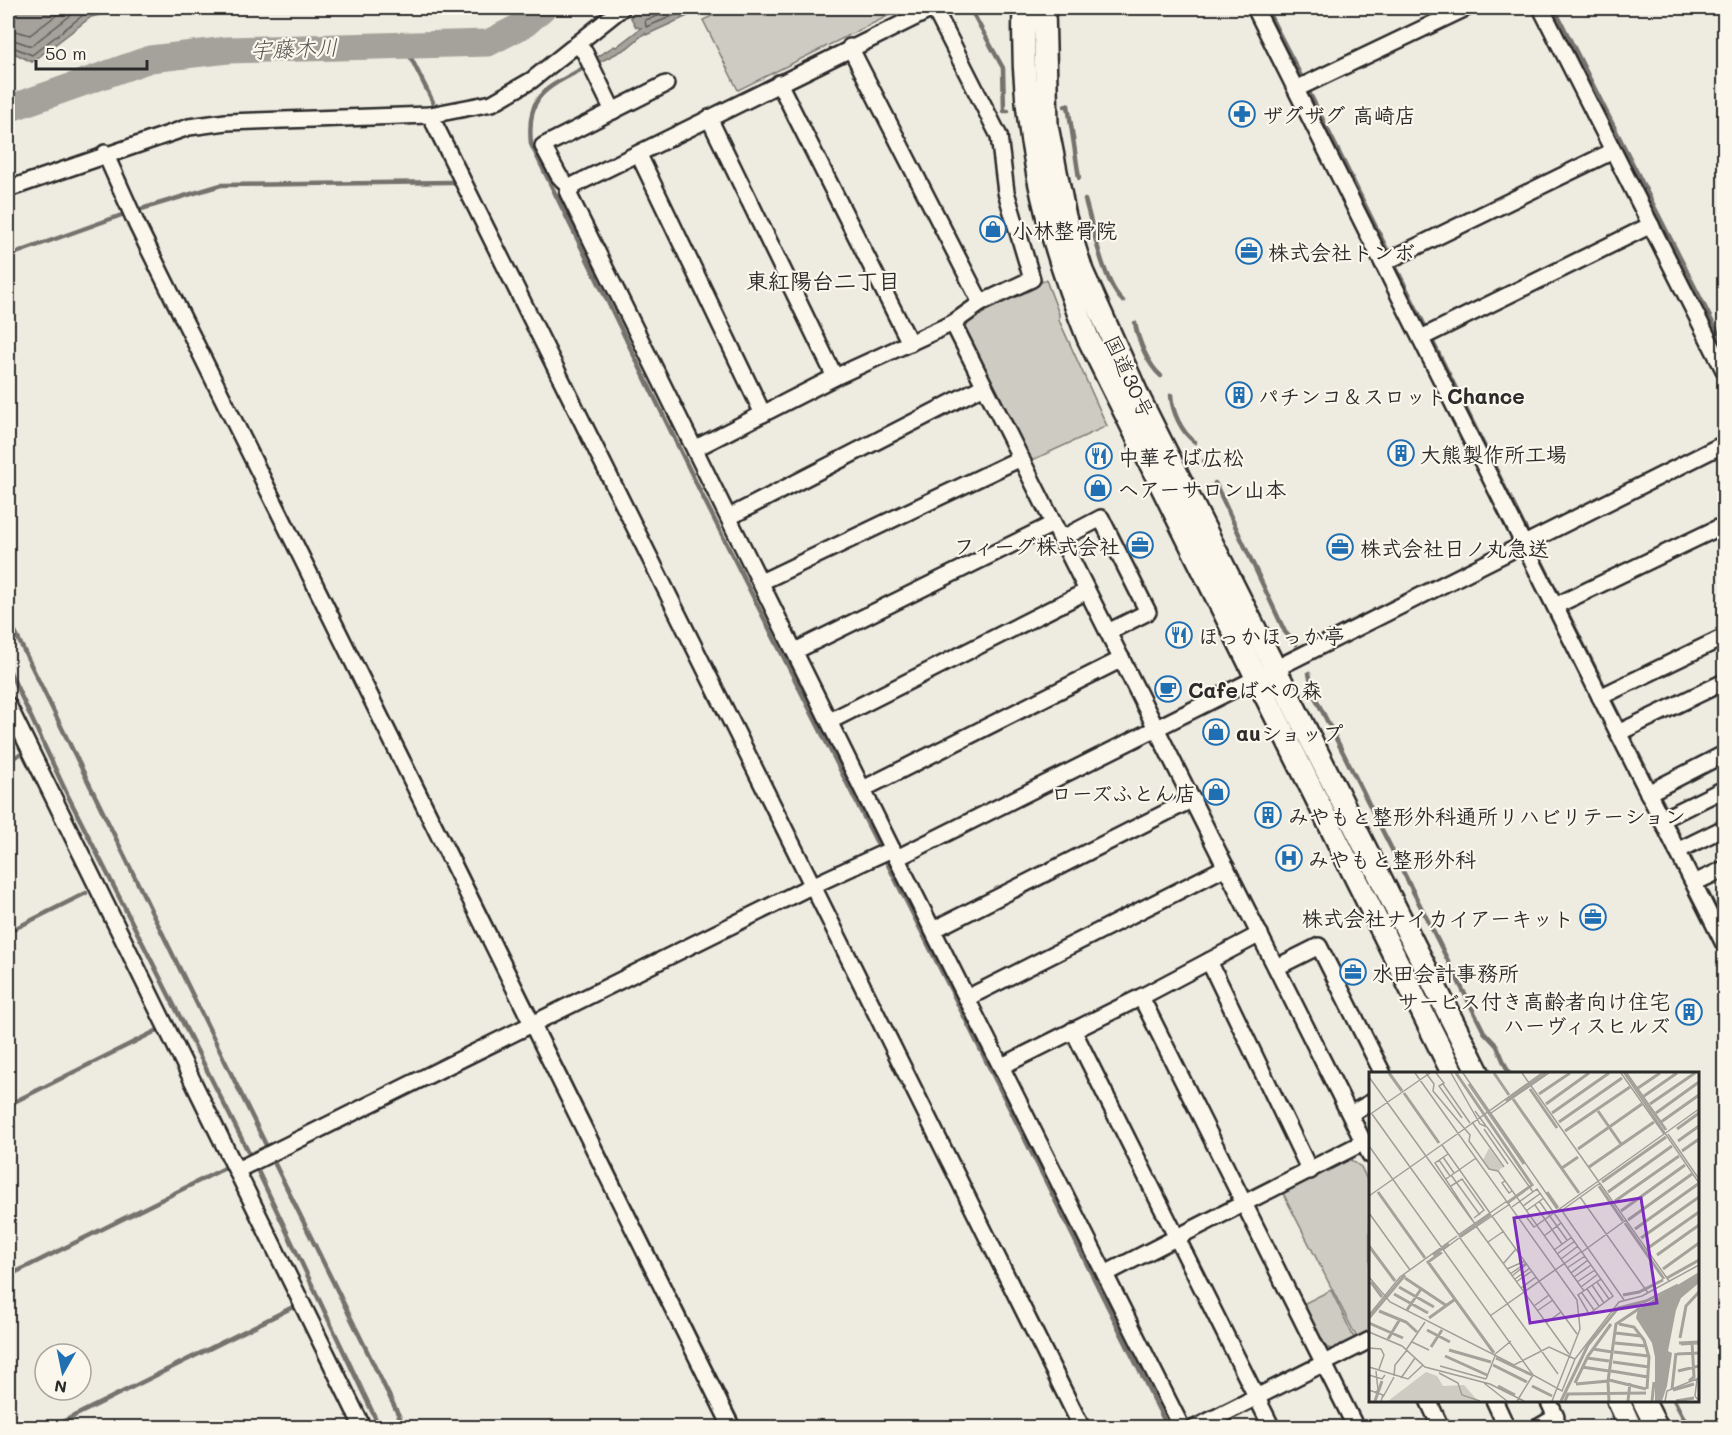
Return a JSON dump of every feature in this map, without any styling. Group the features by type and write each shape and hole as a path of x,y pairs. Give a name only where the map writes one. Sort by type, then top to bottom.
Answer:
{"highway":[{"name":"国道30号","path":"1024,8 1023,83 1029,127 1046,220 1063,276 1116,400 1453,1072"},
{"name":"国道30号","path":"1044,8 1047,126 1065,217 1082,271 1140,400 1478,1072"},
{"path":"1618,1402 1631,1428"},
{"path":"1644,1402 1657,1428"}],"street":[{"path":"8,189 105,153 189,127 226,122 430,115 492,103 511,94 622,8"},
{"path":"696,448 835,377 953,323 981,303 1032,279 1006,192 999,136 934,8 850,47 639,155 576,184 568,193 830,721 862,789 888,854 933,930 968,998 1182,1428"},
{"path":"1255,8 1296,89 1389,260 1524,544 1560,603 1682,849 1700,880 1725,944"},
{"path":"1296,89 1466,8"},
{"path":"1541,8 1725,370"},
{"path":"577,44 590,64 613,111"},
{"path":"850,47 981,303"},
{"path":"778,83 910,343"},
{"path":"571,189 559,176 543,146 666,84"},
{"path":"430,115 818,884 1082,1428"},
{"path":"709,118 835,377"},
{"path":"1389,260 1613,151"},
{"path":"105,153 130,212 538,1022 732,1428"},
{"path":"639,155 763,414"},
{"path":"1426,335 1651,225"},
{"path":"953,323 1060,539 1158,727 1367,1149 1310,1171 1105,1274"},
{"path":"729,516 984,386"},
{"path":"247,1165 267,1152 818,884 888,854 1158,727 1725,444"},
{"path":"761,582 1021,458"},
{"path":"1060,539 1101,518 1107,528 1148,612 1108,632"},
{"path":"795,651 1053,524"},
{"path":"1560,603 1725,525"},
{"path":"830,721 1087,591"},
{"path":"1606,694 1725,637"},
{"path":"862,789 1122,659"},
{"path":"1624,731 1725,682"},
{"path":"8,705 247,1165 363,1428"},
{"path":"1653,790 1725,754"},
{"path":"1667,817 1725,789"},
{"path":"933,930 1193,799"},
{"path":"1682,849 1725,828"},
{"path":"968,998 1226,867"},
{"path":"1700,880 1725,868"},
{"path":"1002,1066 1141,997 1260,934"},
{"path":"1277,967 1319,946 1382,1072"},
{"path":"1209,961 1310,1171"},
{"path":"1141,997 1356,1428"},
{"path":"1073,1030 1272,1428"},
{"path":"1350,1113 1369,1104"},
{"path":"1195,1428 1256,1395 1369,1341"},
{"path":"1428,1402 1441,1428"},
{"path":"1494,1402 1507,1428"},
{"path":"1537,1428 1556,1417 1548,1402"}],"shaded area":[{"path":"729,8 891,8 894,13 738,90 703,20"},
{"path":"1046,280 1059,314 1059,320 1107,426 1028,462 961,326 994,303"},
{"path":"1348,1158 1361,1167 1369,1184 1369,1332 1357,1338 1282,1191"},
{"path":"1331,1290 1355,1340 1334,1350 1322,1346 1301,1305"}],"water":[{"path":"8,8 128,8 91,17 32,62 8,50"},
{"path":"664,8 705,8 646,35 645,33 627,48 596,64 594,59 614,46 616,47 641,28 636,27 630,16"}],"waterway":[{"name":"宇藤木川","path":"8,109 150,59 228,50 488,43 525,24 543,8"},
{"path":"970,8 1003,68 1004,111 1008,111"},
{"path":"1266,8 1302,78"},
{"path":"1554,8 1724,345"},
{"path":"405,46 433,102"},
{"path":"589,65 551,87 536,102 530,126 531,144 701,493 1168,1428"},
{"path":"1309,92 1528,534"},
{"path":"1065,106 1068,105 1079,178"},
{"path":"444,127 1073,1393"},
{"path":"138,210 221,185 452,182"},
{"path":"1085,200 1104,268 1116,293 1123,301"},
{"path":"138,210 741,1428"},
{"path":"8,256 130,212"},
{"path":"1135,323 1144,352 1161,376"},
{"path":"1171,395 1178,421 1185,433 1195,442"},
{"path":"1204,461 1207,467"},
{"path":"1215,483 1285,632 1296,644"},
{"path":"1535,548 1724,925"},
{"path":"8,618 267,1147 272,1145"},
{"path":"8,668 67,794 256,1167 380,1428"},
{"path":"1309,673 1313,693 1484,1032 1497,1046 1508,1072"},
{"path":"8,760 19,755"},
{"path":"8,932 86,893"},
{"path":"8,1105 156,1031"},
{"path":"273,1160 405,1428"},
{"path":"8,1276 227,1167"},
{"path":"50,1428 293,1307"},
{"path":"1675,1402 1689,1428"}],"place":[{"name":"ザグザグ 高崎店","path":"1242,114"},
{"name":"小林整骨院","path":"993,229"},
{"name":"株式会社トンボ","path":"1249,251"},
{"name":"パチンコ＆スロットChance","path":"1239,395"},
{"name":"大熊製作所工場","path":"1401,453"},
{"name":"中華そば広松","path":"1099,456"},
{"name":"ヘアーサロン山本","path":"1098,488"},
{"name":"フィーグ株式会社","path":"1140,545"},
{"name":"株式会社日ノ丸急送","path":"1340,547"},
{"name":"ほっかほっか亭","path":"1179,635"},
{"name":"Cafeばべの森","path":"1168,689"},
{"name":"auショップ","path":"1216,732"},
{"name":"ローズふとん店","path":"1216,792"},
{"name":"みやもと整形外科通所リハビリテーション","path":"1268,815"},
{"name":"みやもと整形外科","path":"1289,858"},
{"name":"株式会社ナイカイアーキット","path":"1593,917"},
{"name":"水田会計事務所","path":"1353,972"},
{"name":"サービス付き高齢者向け住宅 ハーヴィスヒルズ","path":"1689,1012"}],"district":[{"name":"東紅陽台二丁目","path":"823,280"}]}
